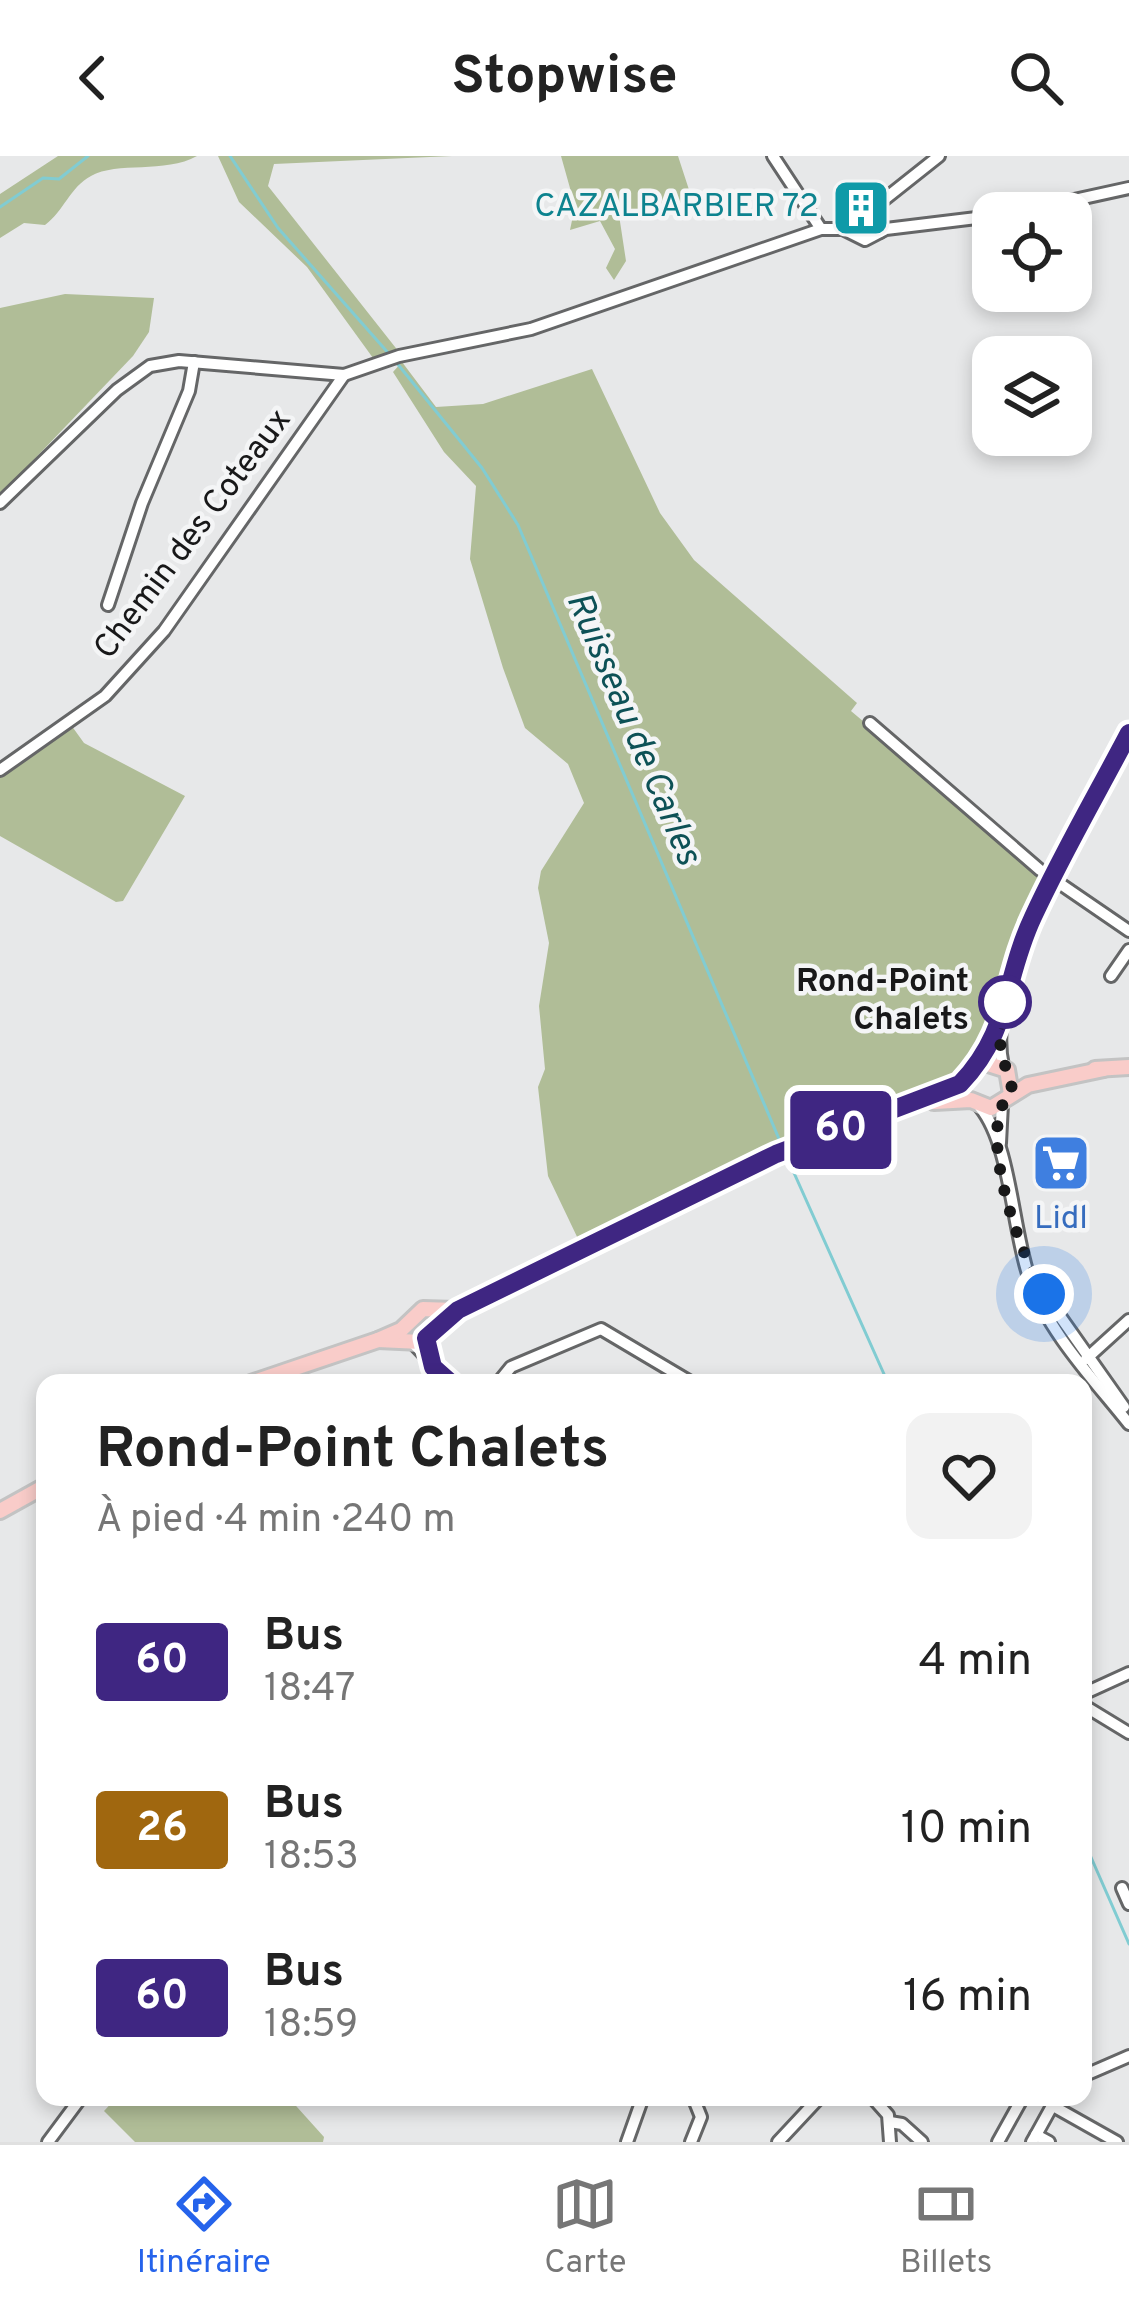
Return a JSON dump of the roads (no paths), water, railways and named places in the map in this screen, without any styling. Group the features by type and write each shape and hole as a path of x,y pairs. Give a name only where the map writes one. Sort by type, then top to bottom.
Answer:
{"main road":[{"path":"278,1374 378,1340 417,1334 784,1151 916,1104 967,1077 982,1062 1027,1075 1129,1067"},
{"path":"1005,1068 1006,1099"},
{"path":"916,1104 1006,1099 1104,1070"},
{"path":"967,1077 975,1103"},
{"path":"417,1334 420,1310 458,1310"},
{"path":"417,1334 432,1310"},
{"path":"0,1511 36,1491"}],"street":[{"path":"773,156 820,229"},
{"path":"880,232 872,218 876,206 938,156"},
{"path":"1092,196 1129,188"},
{"path":"0,503 137,373 161,362 344,375 399,356 531,328 820,229 843,230 865,240 880,232 972,220"},
{"path":"108,605 189,391 194,362"},
{"name":"Chemin des Coteaux","path":"0,770 105,696 164,631 344,375"},
{"path":"870,723 1053,880 1129,932"},
{"path":"982,1062 1000,1030 1022,944 1128,736"},
{"path":"1111,976 1129,950"},
{"path":"1000,1030 1005,1068"},
{"path":"1000,1152 1006,1099"},
{"path":"975,1103 1000,1152 1024,1261 1043,1307 1129,1414"},
{"path":"1083,1354 1129,1320"},
{"path":"505,1374 511,1367 601,1329 677,1374"},
{"path":"417,1334 441,1374"},
{"path":"1083,1354 1129,1424"},
{"path":"1092,1690 1129,1673"},
{"path":"1092,1710 1129,1732"},
{"path":"1122,1888 1129,1904"},
{"path":"1092,2072 1129,2056"},
{"path":"66,2142 52,2137 75,2106"},
{"path":"627,2142 641,2106"},
{"path":"691,2142 701,2117 697,2106"},
{"path":"778,2142 812,2106"},
{"path":"878,2106 890,2122 890,2142"},
{"path":"998,2142 1018,2106"},
{"path":"1049,2142 1034,2138 1052,2106"},
{"path":"1063,2106 1117,2142"},
{"path":"890,2122 902,2124 922,2142"}],"waterway":[{"name":"Ruisseau de Carles","path":"0,207 43,178 59,179 88,156"},
{"name":"Ruisseau de Carles","path":"230,156 278,228 390,355"},
{"name":"Ruisseau de Carles","path":"396,362 482,468 518,525 782,1146"},
{"name":"Ruisseau de Carles","path":"786,1155 884,1374"},
{"name":"Ruisseau de Carles","path":"1092,1860 1129,1944"}],"place":[{"name":"CAZALBARBIER 72","path":"861,208"},
{"name":"Rond-Point Chalets","path":"1005,1002"},
{"name":"Lidl","path":"1061,1163"}]}
